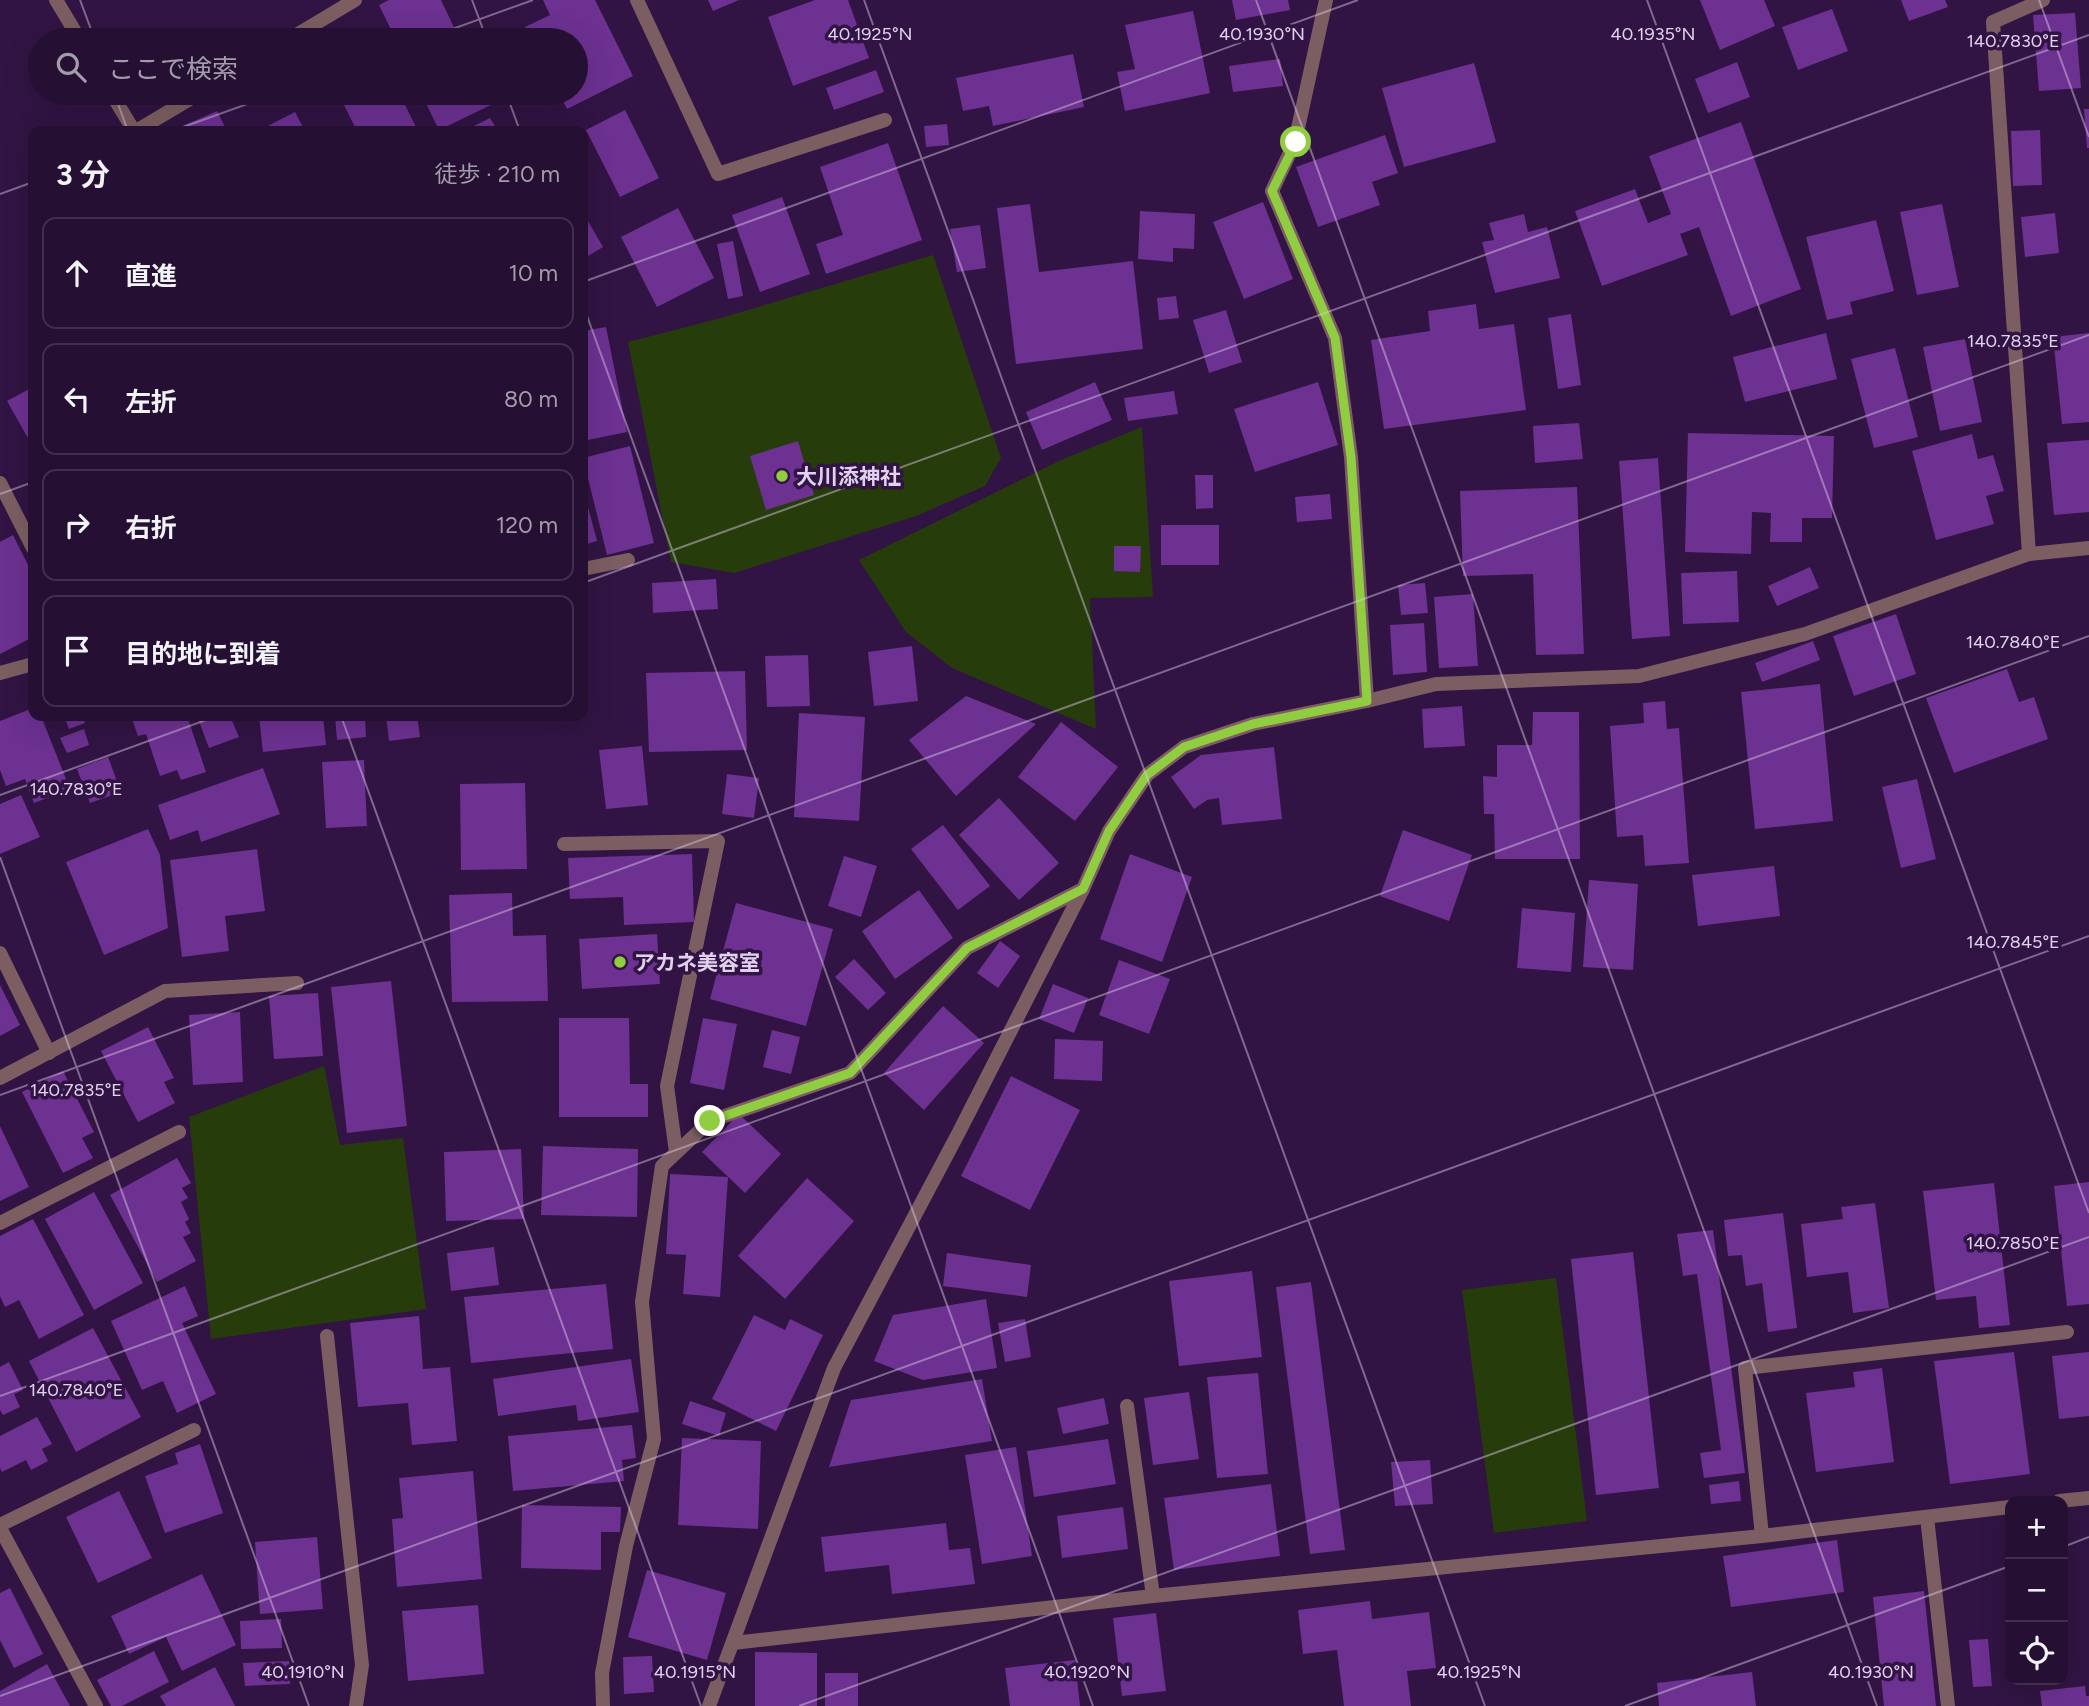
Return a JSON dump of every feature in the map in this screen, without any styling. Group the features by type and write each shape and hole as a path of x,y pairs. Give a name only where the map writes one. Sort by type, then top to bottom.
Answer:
{"street":[{"path":"56,0 73,28"},
{"path":"308,28 355,0"},
{"path":"636,0 718,174 885,120"},
{"path":"1326,0 1296,142 1272,191 1335,338 1351,457 1367,701"},
{"path":"2029,554 1993,22 2043,0"},
{"path":"119,105 132,126"},
{"path":"144,126 179,105"},
{"path":"0,483 28,538"},
{"path":"709,1706 834,1368 959,1132 1083,889 1109,831 1147,775 1184,747 1253,724 1436,684 1639,676 1805,634 2029,554 2089,548"},
{"path":"588,568 628,560"},
{"path":"0,673 28,665"},
{"path":"564,844 718,841 667,1086 676,1152"},
{"path":"603,1706 602,1673 623,1559 654,1439 642,1301 662,1166 710,1121 850,1073 967,948 1083,889"},
{"path":"0,953 49,1053"},
{"path":"0,1078 165,991 297,983"},
{"path":"0,1223 179,1132"},
{"path":"1762,1536 1745,1368 2067,1332"},
{"path":"327,1336 362,1665 356,1706"},
{"path":"1127,1406 1153,1596"},
{"path":"96,1706 0,1526 194,1430"},
{"path":"2068,1500 2089,1498"},
{"path":"733,1643 1153,1596 1762,1536 2005,1508"},
{"path":"1927,1517 1948,1706"}],"green space":[{"path":"933,255 1001,458 985,486 916,516 734,573 671,562 628,342 721,318"},
{"path":"1142,427 1153,597 1090,598 1096,729 952,668 906,632 859,560 1061,460"},
{"path":"324,1066 340,1145 403,1138 426,1309 211,1339 189,1117"},
{"path":"1556,1278 1587,1521 1494,1533 1462,1290"}],"building":[{"path":"389,0 441,0 454,28 390,28 379,5"},
{"path":"543,0 595,0 633,76 588,98 588,28 525,27 550,15"},
{"path":"708,0 739,0 713,11"},
{"path":"815,0 848,0 869,58 793,86 768,17"},
{"path":"1232,0 1288,0 1290,10 1236,20"},
{"path":"1700,0 1764,0 1775,26 1720,50"},
{"path":"1901,0 1945,0 1948,7 1909,21"},
{"path":"1832,9 1848,51 1798,70 1782,27"},
{"path":"1193,11 1210,93 1125,111 1117,72 1135,69 1125,25"},
{"path":"2075,13 2081,88 2039,91 2033,15"},
{"path":"1073,54 1084,107 993,126 989,106 963,111 956,78"},
{"path":"1280,59 1283,86 1233,92 1229,66"},
{"path":"1737,62 1750,97 1708,113 1695,79"},
{"path":"1474,63 1496,142 1404,167 1382,88"},
{"path":"876,70 884,92 834,110 826,88"},
{"path":"344,105 405,105 416,126 354,126"},
{"path":"427,105 491,105 447,126 437,126"},
{"path":"2084,109 2089,109 2089,148 2087,148"},
{"path":"625,110 659,178 620,197 588,134 588,129"},
{"path":"217,111 224,126 183,126"},
{"path":"295,112 302,126 268,126"},
{"path":"490,118 495,126 474,126"},
{"path":"1741,122 1801,289 1731,316 1699,227 1680,234 1688,255 1602,286 1575,211 1635,189 1648,223 1671,214 1649,156"},
{"path":"947,124 949,145 926,147 924,126"},
{"path":"2040,130 2042,185 2013,186 2011,131"},
{"path":"1385,135 1398,173 1372,182 1380,205 1318,227 1296,167"},
{"path":"888,143 922,240 826,274 816,244 843,235 820,167"},
{"path":"782,197 810,274 760,292 732,215"},
{"path":"1263,202 1293,279 1244,299 1213,222"},
{"path":"1030,204 1039,272 1133,261 1143,349 1016,364 997,208"},
{"path":"1942,204 1959,287 1917,295 1900,212"},
{"path":"678,208 714,278 657,307 621,237"},
{"path":"1140,211 1195,214 1194,249 1173,248 1173,262 1138,259"},
{"path":"2055,213 2059,253 2025,257 2021,217"},
{"path":"1524,214 1528,232 1547,227 1560,278 1495,293 1482,242 1494,240 1489,223"},
{"path":"1876,220 1894,291 1850,302 1853,314 1827,320 1806,237"},
{"path":"588,221 603,247 588,256"},
{"path":"980,225 986,268 957,272 950,229"},
{"path":"733,241 743,296 728,299 717,244"},
{"path":"1176,296 1179,318 1159,320 1157,298"},
{"path":"1476,304 1479,329 1514,324 1526,410 1384,429 1371,340 1430,331 1428,311"},
{"path":"1226,310 1242,362 1209,373 1193,320"},
{"path":"1571,314 1581,385 1558,389 1548,318"},
{"path":"606,327 627,432 588,440 588,330"},
{"path":"1826,333 1837,379 1745,402 1733,357"},
{"path":"2089,333 2089,422 2062,424 2053,337"},
{"path":"1965,339 1982,422 1940,431 1923,347"},
{"path":"1895,348 1918,437 1874,448 1851,359"},
{"path":"1095,382 1112,420 1042,450 1026,412"},
{"path":"1318,382 1338,445 1255,472 1234,409"},
{"path":"28,390 28,438 7,401"},
{"path":"1174,391 1178,414 1128,421 1124,398"},
{"path":"1579,423 1583,459 1535,463 1533,426"},
{"path":"1688,433 1834,436 1832,518 1802,518 1802,542 1770,542 1771,513 1752,512 1751,554 1685,552"},
{"path":"1972,434 1978,459 1993,455 2004,491 1986,496 1994,524 1936,540 1912,451"},
{"path":"2089,440 2089,512 2054,515 2047,443"},
{"name":"大川添神社","path":"798,441 814,495 766,510 750,456"},
{"path":"630,446 654,543 607,555 588,478 588,457"},
{"path":"1658,458 1670,636 1632,639 1619,461"},
{"path":"1195,475 1213,475 1213,508 1196,509"},
{"path":"1577,487 1584,654 1536,655 1533,574 1463,576 1460,491"},
{"path":"1330,494 1332,519 1297,522 1295,497"},
{"path":"588,507 597,541 588,544"},
{"path":"1161,525 1219,525 1219,565 1161,565"},
{"path":"13,535 28,565 28,640 0,654 0,542"},
{"path":"1114,546 1141,546 1140,572 1114,571"},
{"path":"1810,567 1819,588 1777,606 1768,586"},
{"path":"1737,571 1739,622 1683,624 1681,573"},
{"path":"716,579 718,609 653,613 652,583"},
{"path":"1425,583 1428,613 1401,615 1398,585"},
{"path":"1473,594 1478,666 1439,668 1434,597"},
{"path":"1896,614 1916,674 1854,696 1833,636"},
{"path":"1424,623 1427,672 1393,675 1390,625"},
{"path":"1813,641 1820,660 1762,682 1755,663"},
{"path":"912,646 918,701 874,706 868,652"},
{"path":"808,655 810,706 767,707 765,656"},
{"path":"2007,669 2019,702 2034,697 2048,739 1954,773 1926,698"},
{"path":"745,671 747,750 649,752 646,673"},
{"path":"1820,684 1833,821 1755,829 1741,692"},
{"path":"966,696 1036,724 956,796 909,740"},
{"path":"1665,701 1667,729 1679,728 1689,863 1645,866 1643,835 1617,837 1610,726 1644,723 1643,703"},
{"path":"1462,706 1465,746 1424,748 1422,709"},
{"path":"28,710 28,721 43,721 70,789 34,803 25,779 6,786 0,770 0,721"},
{"path":"1533,712 1579,712 1580,859 1495,859 1494,814 1484,814 1483,776 1497,777 1497,745 1532,745"},
{"path":"799,713 865,717 859,821 794,817"},
{"path":"66,721 84,721 85,723 69,729"},
{"path":"133,721 189,721 206,772 181,780 177,770 160,776 146,734 138,736"},
{"path":"199,721 232,721 239,737 209,748"},
{"path":"260,721 324,721 326,745 263,752"},
{"path":"335,721 365,721 366,737 337,740"},
{"path":"387,721 418,721 420,737 389,741"},
{"path":"1061,722 1118,767 1075,821 1018,777"},
{"path":"84,729 89,745 67,753 60,738"},
{"path":"642,746 648,805 606,809 599,750"},
{"path":"1274,747 1282,819 1222,825 1219,798 1207,800 1194,809 1171,777 1201,755"},
{"path":"108,757 121,792 90,803 77,769"},
{"path":"364,760 367,826 326,828 322,762"},
{"path":"263,768 280,814 201,842 198,830 170,840 158,805"},
{"path":"727,774 759,778 754,818 722,814"},
{"path":"1917,779 1936,859 1901,868 1882,787"},
{"path":"525,783 527,869 461,870 460,784"},
{"path":"21,795 40,837 0,854 0,804"},
{"path":"999,798 1059,863 1019,900 959,835"},
{"path":"943,825 990,886 958,910 911,849"},
{"path":"148,829 160,855 168,928 104,955 66,862"},
{"path":"1403,830 1472,855 1449,921 1380,896"},
{"path":"257,849 265,911 225,916 229,951 182,957 170,860"},
{"path":"692,854 694,922 624,925 623,897 570,899 568,858"},
{"path":"1130,854 1192,877 1162,962 1100,939"},
{"path":"844,856 877,866 861,917 828,906"},
{"path":"1774,866 1780,916 1698,926 1692,875"},
{"path":"1589,880 1638,884 1633,970 1583,967"},
{"path":"919,890 953,938 895,979 862,931"},
{"path":"512,893 513,936 546,935 548,1001 452,1002 449,895"},
{"path":"736,903 833,929 806,1026 710,999"},
{"path":"1522,908 1575,913 1571,972 1517,968"},
{"name":"アカネ美容室","path":"657,934 660,984 582,989 579,939"},
{"path":"1000,941 1020,956 998,988 977,973"},
{"path":"854,959 886,993 868,1010 835,977"},
{"path":"1119,960 1170,979 1149,1034 1099,1015"},
{"path":"391,981 407,1126 347,1133 331,987"},
{"path":"1053,984 1088,998 1074,1033 1039,1019"},
{"path":"0,985 20,1025 0,1036"},
{"path":"318,993 323,1056 274,1059 269,996"},
{"path":"943,1006 984,1043 924,1110 884,1073"},
{"path":"240,1012 243,1082 193,1085 189,1015"},
{"path":"559,1018 629,1018 630,1084 648,1084 648,1117 559,1117"},
{"path":"703,1018 737,1024 724,1090 690,1083"},
{"path":"148,1027 174,1078 164,1082 175,1103 138,1122 101,1051"},
{"path":"772,1030 800,1037 791,1074 763,1067"},
{"path":"1055,1039 1103,1041 1102,1081 1054,1079"},
{"path":"63,1071 94,1132 82,1138 93,1158 63,1173 22,1092"},
{"path":"1011,1076 1080,1110 1030,1210 961,1176"},
{"path":"739,1114 781,1154 745,1193 702,1152"},
{"path":"0,1126 29,1187 0,1201"},
{"path":"543,1146 638,1149 637,1217 541,1215"},
{"path":"521,1149 524,1219 446,1221 444,1152"},
{"path":"177,1158 191,1183 182,1188 188,1198 181,1202 189,1219 185,1222 191,1233 183,1237 196,1261 157,1282 110,1195"},
{"path":"670,1174 728,1177 720,1297 683,1294 686,1255 666,1254"},
{"path":"807,1178 854,1221 785,1299 738,1256"},
{"path":"2089,1182 2089,1304 2067,1306 2054,1186"},
{"path":"1994,1183 2010,1325 1979,1328 1976,1296 1936,1300 1923,1191"},
{"path":"94,1192 143,1283 94,1310 45,1219"},
{"path":"1875,1203 1889,1308 1853,1313 1848,1272 1807,1277 1801,1224 1843,1219 1841,1207"},
{"path":"1783,1213 1797,1328 1768,1332 1762,1283 1746,1286 1742,1255 1728,1256 1724,1220"},
{"path":"33,1219 84,1315 39,1339 19,1300 5,1307 0,1296 0,1236"},
{"path":"1713,1230 1745,1473 1704,1478 1700,1453 1721,1450 1697,1274 1683,1276 1677,1234"},
{"path":"494,1247 499,1285 451,1291 447,1253"},
{"path":"1633,1252 1659,1488 1596,1495 1571,1259"},
{"path":"947,1253 1031,1265 1027,1297 943,1286"},
{"path":"1252,1271 1262,1357 1179,1366 1169,1281"},
{"path":"1311,1282 1345,1550 1310,1554 1276,1287"},
{"path":"606,1284 613,1349 471,1363 464,1297"},
{"path":"185,1286 198,1316 182,1323 216,1394 177,1413 163,1381 142,1390 111,1321"},
{"path":"986,1299 997,1368 923,1380 874,1361 893,1315"},
{"path":"754,1315 785,1330 790,1319 823,1335 776,1431 712,1399"},
{"path":"419,1316 423,1369 450,1367 457,1441 412,1445 408,1403 358,1407 350,1323"},
{"path":"1025,1319 1031,1357 1005,1362 998,1323"},
{"path":"93,1328 141,1417 76,1452 29,1361"},
{"path":"2014,1352 2030,1474 1950,1484 1934,1361"},
{"path":"2089,1352 2089,1416 2059,1419 2052,1356"},
{"path":"631,1359 639,1412 578,1421 576,1405 498,1416 493,1379"},
{"path":"9,1362 23,1390 14,1394 20,1407 3,1415 0,1410 0,1367"},
{"path":"1882,1368 1894,1462 1816,1472 1806,1393 1855,1387 1853,1372"},
{"path":"1258,1373 1268,1474 1217,1478 1207,1377"},
{"path":"982,1379 992,1441 829,1467 851,1400"},
{"path":"1189,1392 1199,1459 1153,1465 1144,1398"},
{"path":"1104,1398 1109,1424 1063,1434 1057,1408"},
{"path":"690,1401 726,1413 719,1436 682,1424"},
{"path":"37,1417 52,1444 42,1449 48,1461 31,1470 26,1460 2,1472 0,1436"},
{"path":"632,1425 636,1458 622,1460 624,1481 513,1491 508,1436"},
{"path":"682,1438 761,1441 758,1529 678,1525"},
{"path":"1108,1439 1116,1484 1034,1497 1027,1451"},
{"path":"200,1444 223,1513 165,1533 145,1476 178,1464 175,1453"},
{"path":"1016,1447 1032,1556 982,1564 965,1455"},
{"path":"1430,1460 1433,1504 1395,1506 1391,1462"},
{"path":"473,1471 482,1579 397,1587 392,1519 403,1518 399,1478"},
{"path":"1739,1481 1741,1501 1711,1504 1709,1485"},
{"path":"1271,1484 1280,1556 1174,1570 1164,1498"},
{"path":"119,1491 152,1558 98,1583 66,1517"},
{"path":"522,1505 621,1507 620,1532 601,1532 601,1570 521,1568"},
{"path":"1123,1507 1128,1549 1062,1558 1057,1516"},
{"path":"946,1523 949,1550 970,1548 975,1584 892,1594 889,1565 825,1572 821,1537"},
{"path":"317,1537 323,1609 260,1614 255,1542"},
{"path":"1837,1540 1844,1592 1731,1607 1723,1556"},
{"path":"647,1570 726,1593 707,1660 628,1637"},
{"path":"202,1574 236,1645 182,1671 166,1637 129,1654 111,1616"},
{"path":"10,1588 43,1654 14,1668 0,1640 0,1593"},
{"path":"1924,1591 1936,1706 1884,1706 1873,1597"},
{"path":"1370,1601 1372,1619 1429,1612 1436,1668 1407,1671 1411,1706 1344,1706 1337,1650 1303,1654 1298,1610"},
{"path":"478,1605 484,1674 408,1681 402,1611"},
{"path":"1156,1613 1166,1691 1122,1696 1113,1618"},
{"path":"281,1619 282,1648 241,1649 240,1621"},
{"path":"1988,1639 1992,1686 1973,1687 1969,1640"},
{"path":"154,1651 169,1682 122,1706 111,1706 97,1680"},
{"path":"755,1652 817,1653 817,1706 755,1706"},
{"path":"652,1656 654,1692 624,1694 623,1657"},
{"path":"1075,1660 1080,1706 1010,1706 1005,1668"},
{"path":"289,1661 290,1684 245,1686 243,1663"},
{"path":"47,1664 70,1706 0,1706 0,1691"},
{"path":"215,1667 235,1706 166,1706 160,1696"},
{"path":"1752,1672 1756,1706 1659,1706 1657,1683"},
{"path":"825,1673 858,1673 858,1706 825,1706"},
{"path":"2085,1686 2089,1706 2042,1706 2040,1691"}],"place":[{"name":"大川添神社","path":"782,476"},
{"name":"アカネ美容室","path":"620,962"}],"route":[{"path":"710,1121 850,1073 967,948 1083,889 1109,831 1147,775 1184,747 1253,724 1367,701 1351,457 1335,338 1272,191 1296,142"}]}
